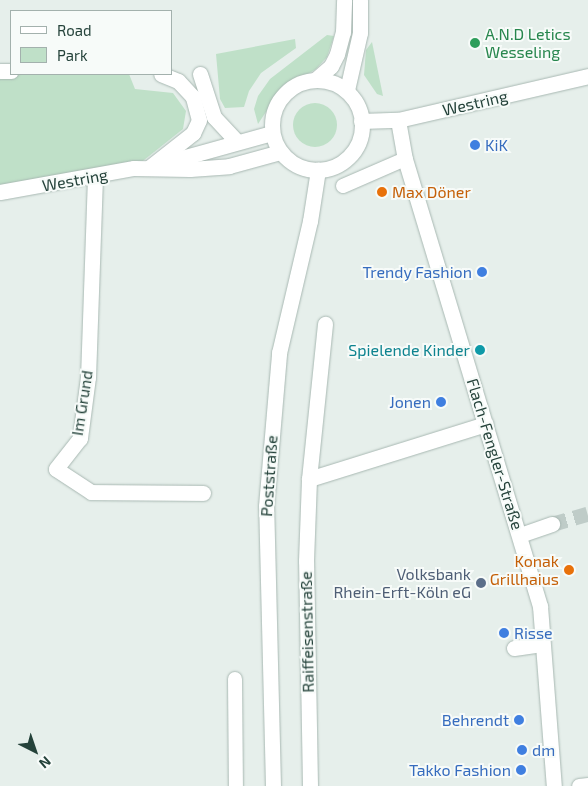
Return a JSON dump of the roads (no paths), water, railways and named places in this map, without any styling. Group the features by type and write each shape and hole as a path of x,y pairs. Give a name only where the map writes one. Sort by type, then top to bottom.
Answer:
{"street":[{"path":"344,0 343,32 337,54 330,66 315,80 292,87 284,94 273,112 272,133 280,152 293,163 318,170 337,165 349,156 359,139 361,121 347,90 360,33 360,0"},
{"path":"200,74 214,117 236,141"},
{"path":"150,167 193,133 199,120 193,97 178,81 163,75"},
{"name":"Westring","path":"361,121 398,120 588,76"},
{"path":"315,80 347,90"},
{"name":"Flach-Fengler-Straße","path":"398,120 406,159 540,606 554,786"},
{"name":"Westring","path":"0,192 150,167 236,141 272,133"},
{"name":"Westring","path":"150,167 190,169 228,166 280,152"},
{"name":"Poststraße","path":"274,786 266,506 279,353 310,221 318,170"},
{"name":"Im Grund","path":"95,177 88,378 80,438 56,469 91,492 203,493"},
{"name":"Raiffeisenstraße","path":"310,786 306,561 308,479 325,324"},
{"path":"308,479 486,424"},
{"path":"520,535 552,524"},
{"path":"514,648 542,644"},
{"path":"579,786 588,785"}],"lane":[{"path":"343,186 406,159"},
{"path":"235,679 236,786"}],"tunnel":[{"path":"552,524 588,514"}],"place":[{"name":"A.N.D Letics Wesseling","path":"475,43"},
{"name":"KiK","path":"475,145"},
{"name":"Max Döner","path":"382,192"},
{"name":"Trendy Fashion","path":"482,272"},
{"name":"Spielende Kinder","path":"480,350"},
{"name":"Jonen","path":"441,402"},
{"name":"Konak Grillhaius","path":"569,570"},
{"name":"Volksbank Rhein-Erft-Köln eG","path":"481,583"},
{"name":"Risse","path":"504,633"},
{"name":"Behrendt","path":"519,720"},
{"name":"dm","path":"522,750"},
{"name":"Takko Fashion","path":"521,770"}]}
